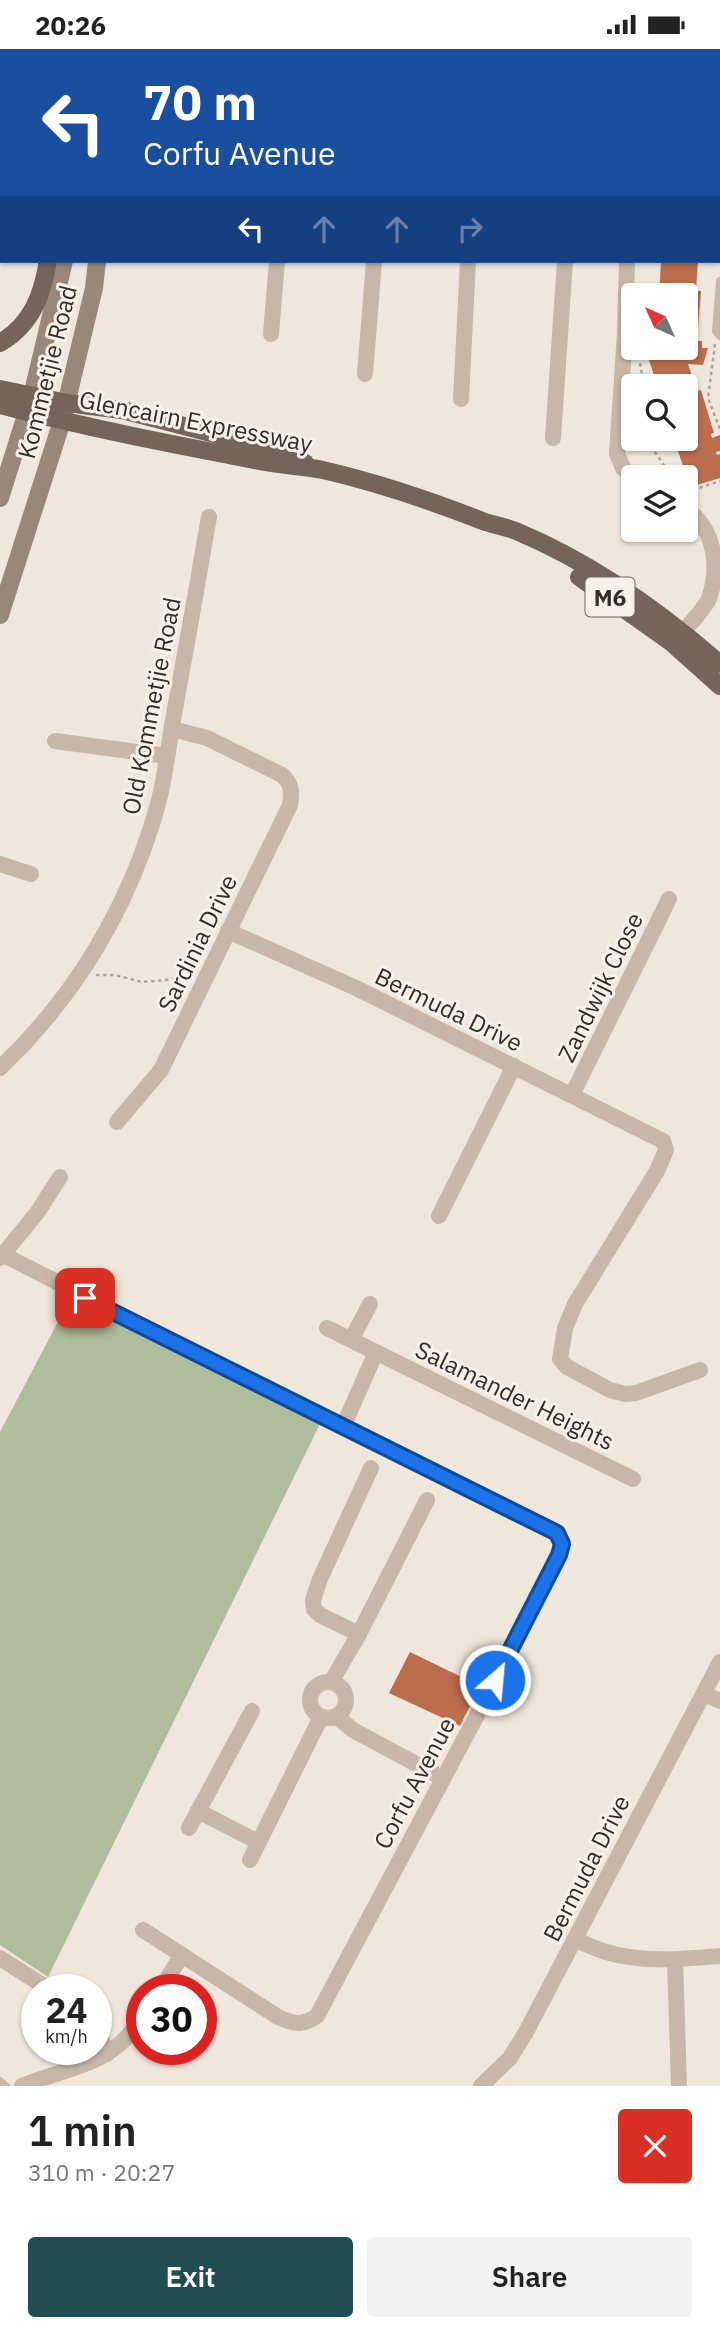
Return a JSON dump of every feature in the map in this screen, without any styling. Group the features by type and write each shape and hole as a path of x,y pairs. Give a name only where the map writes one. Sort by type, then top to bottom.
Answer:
{"main road":[{"path":"0,343 23,326 32,313 43,289 48,263"},
{"name":"Kommetjie Road","path":"0,498 29,404 64,263"},
{"name":"Kommetjie Road","path":"0,615 67,403 94,288 97,263"},
{"name":"M6","path":"0,389 62,421"},
{"name":"M6","path":"0,405 67,403"},
{"name":"Glencairn Expressway","path":"67,403 122,410 172,422 277,450 321,470"},
{"name":"Glencairn Expressway","path":"62,421 276,465 321,470 428,499 489,523 720,664"},
{"name":"Glencairn Expressway","path":"677,638 720,686"}],"street":[{"path":"271,334 277,263"},
{"path":"365,374 374,263"},
{"path":"461,399 468,263"},
{"path":"553,438 565,263"},
{"path":"622,465 617,454 625,332 626,263"},
{"name":"Old Kommetjie Road","path":"0,1068 53,1012 79,977 118,911 131,883 159,801 209,517"},
{"path":"677,638 709,599 717,581 717,549 711,535 698,518"},
{"name":"Sardinia Drive","path":"117,1122 161,1070 290,805 292,790 290,783 282,775 207,738 172,729"},
{"path":"55,741 167,756"},
{"path":"0,864 31,874"},
{"name":"Zandwijk Close","path":"572,1095 669,898"},
{"name":"Bermuda Drive","path":"228,931 356,988 663,1141 666,1150 636,1208 602,1257 575,1304 565,1328 560,1361 610,1390 625,1395 701,1370"},
{"path":"439,1216 514,1066"},
{"path":"1,1255 37,1213 60,1177"},
{"name":"Corfu Avenue","path":"1,1255 555,1531 561,1540 554,1565 485,1700 323,2008 313,2019 298,2023 278,2017 144,1930"},
{"path":"351,1340 370,1304"},
{"name":"Salamander Heights","path":"327,1328 633,1479"},
{"name":"Salamander Heights","path":"343,1427 376,1352"},
{"path":"359,1634 320,1615 314,1609 313,1600 320,1579 372,1468"},
{"path":"331,1682 359,1634 427,1500"},
{"name":"Bermuda Drive","path":"481,2086 514,2052 720,1663"},
{"path":"250,1860 329,1716 345,1705 346,1697 338,1685 331,1682 321,1683 311,1693 311,1707 329,1716 442,1778"},
{"path":"704,1694 720,1701"},
{"path":"189,1828 252,1711"},
{"path":"198,1811 258,1842"},
{"path":"576,1939 606,1952 637,1958 674,1960 720,1957"},
{"path":"170,1974 182,1955"},
{"path":"0,1958 25,1974"},
{"path":"674,1960 679,2086"},
{"path":"112,2050 126,2040"},
{"path":"22,2086 85,2065"}],"lane":[{"path":"718,333 720,281"},
{"path":"0,2081 6,2086"}],"path":[{"path":"718,333 708,398 720,429"},
{"path":"698,488 720,481"},
{"path":"79,977 115,975 149,982 207,976"}],"green space":[{"path":"70,1299 321,1422 49,1974 44,1974 0,1945 0,1432"}],"building":[{"path":"661,263 698,263 697,283 660,283"},
{"path":"698,291 701,291 698,328"},
{"path":"698,341 702,341 702,348 708,348 703,365 688,364 691,374 654,374 649,361 698,361"},
{"path":"701,390 714,433 711,434 712,438 720,435 720,451 716,452 717,455 720,454 720,478 698,485 698,465 683,465 678,451 698,451 698,391"},
{"path":"410,1652 480,1686 460,1726 389,1693"}],"route":[{"path":"85,1298 555,1531 562,1544 559,1555 495,1680"}]}
